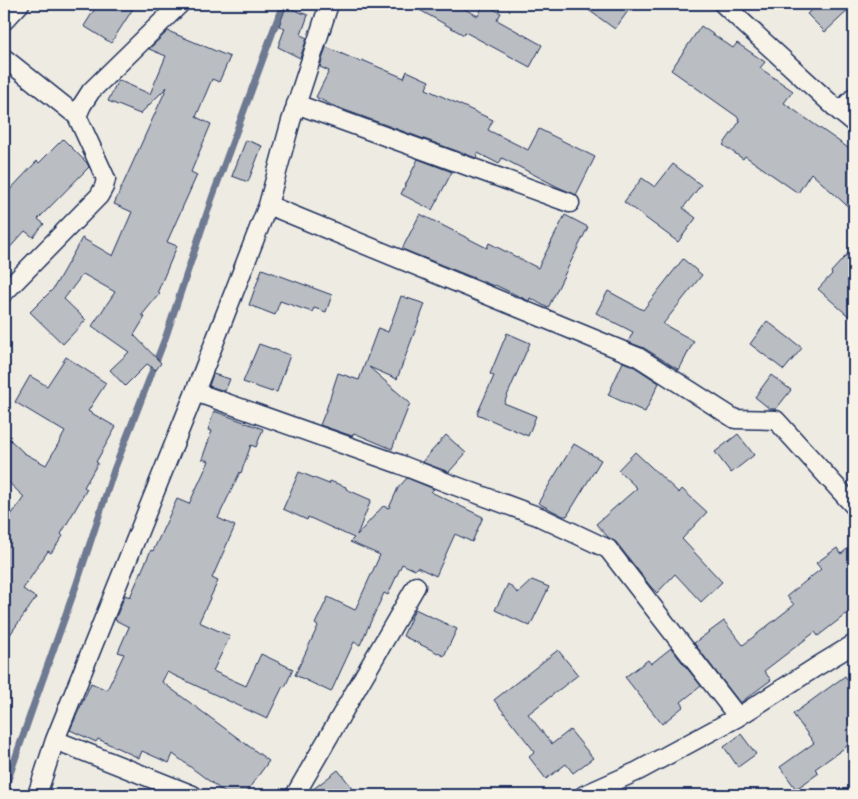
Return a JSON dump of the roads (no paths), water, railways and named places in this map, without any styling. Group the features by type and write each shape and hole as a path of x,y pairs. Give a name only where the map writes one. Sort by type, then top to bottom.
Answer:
{"street":[{"path":"4,20 20,4"},
{"path":"77,116 92,91 180,4"},
{"path":"37,795 55,740 268,205 296,104 330,4"},
{"path":"723,4 854,123"},
{"path":"4,58 77,116 106,179 100,196 4,293"},
{"path":"840,112 854,97"},
{"path":"296,104 570,203"},
{"path":"268,205 638,357 735,419 776,420 854,506"},
{"path":"195,392 399,464 540,517 608,549 738,717"},
{"path":"295,795 416,586"},
{"path":"584,795 638,770 738,717 854,644"},
{"path":"55,740 193,795"}],"waterway":[{"path":"4,791 76,586 114,470 166,336 212,198 283,4"}]}
